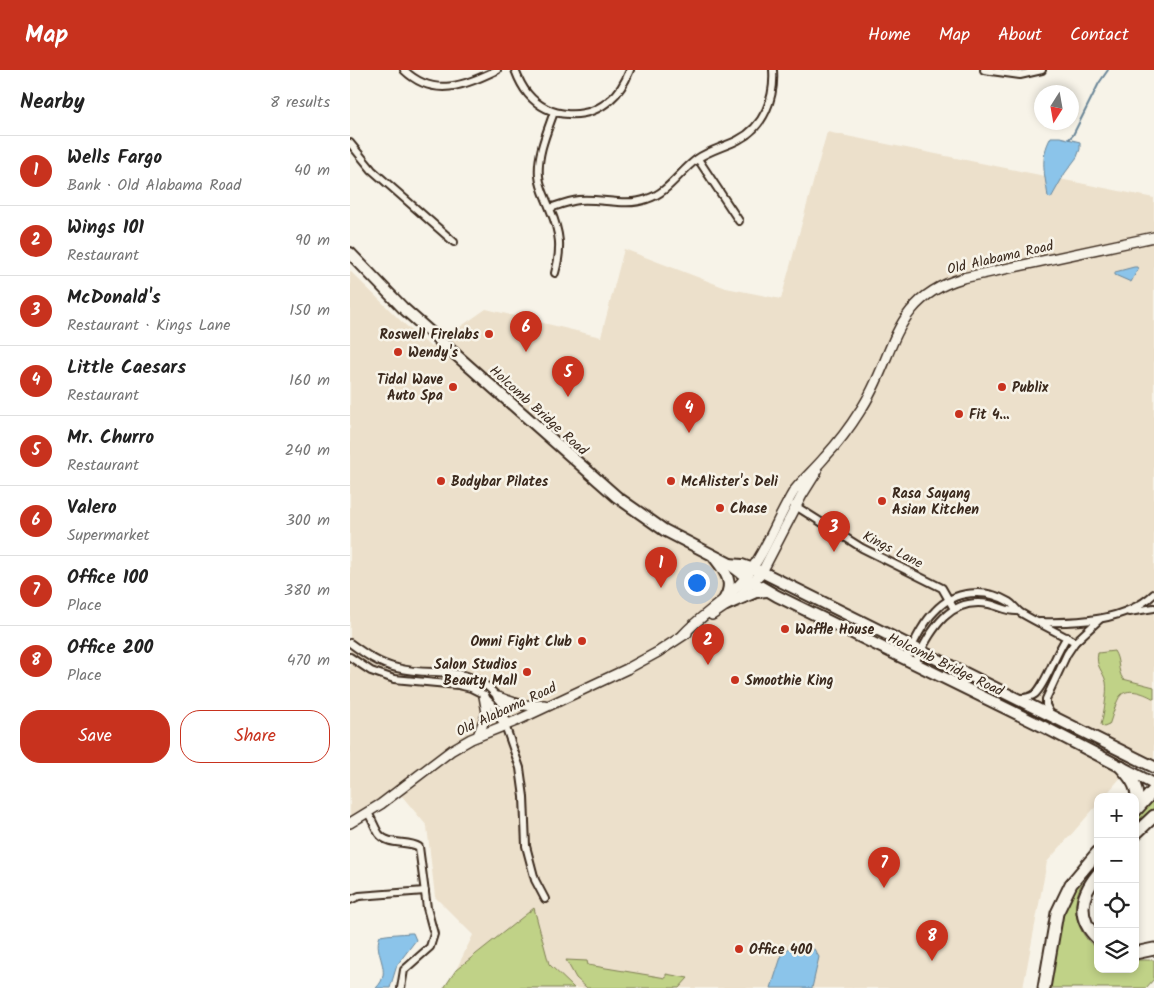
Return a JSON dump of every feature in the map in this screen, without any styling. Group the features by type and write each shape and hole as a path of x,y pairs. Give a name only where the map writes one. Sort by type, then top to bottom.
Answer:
{"highway":[{"path":"1121,767 1136,787 1136,793"},
{"path":"1139,807 1154,790"},
{"path":"1139,830 1154,816"},
{"path":"1044,988 1057,914 1071,884 1094,857"},
{"path":"1094,880 1086,893 1083,910 1087,924 1094,934"},
{"path":"1139,952 1154,949"}],"main road":[{"name":"Holcomb Bridge Road","path":"350,253 403,308 608,490 664,530 728,563 768,591 1044,727 1154,784"},
{"path":"714,556 729,581 729,591 725,602"},
{"name":"Holcomb Bridge Road","path":"728,563 757,570 1154,767"},
{"path":"725,602 756,592 768,591"}],"street":[{"path":"404,70 417,80 430,85 452,87 469,83 497,70"},
{"path":"514,70 529,95 540,105 554,112 569,115 585,113 599,108 612,99 622,87 630,70"},
{"path":"550,208 579,200 628,202 647,199 664,190 698,159 714,149 744,137 754,129 762,120 768,105 774,81 773,70"},
{"path":"984,70 1020,75 1042,70"},
{"path":"554,112 541,150 539,166 541,186 558,232 560,255 555,273"},
{"path":"350,143 372,170 454,242"},
{"path":"698,159 739,220"},
{"name":"Old Alabama Road","path":"350,823 368,813 452,750 478,736 552,704 648,658 683,635 710,610 725,602 750,580 792,504 802,481 825,458 867,401 904,319 911,309 929,293 945,284 963,278 1154,237"},
{"name":"Kings Lane","path":"792,504 852,542 942,588 954,609"},
{"path":"910,662 929,618 949,599 969,593 989,594 1011,603 1018,611 1036,622 1075,642"},
{"path":"1121,613 1140,604 1154,594"},
{"path":"910,662 917,649 936,624 954,609 988,604 1010,612 1018,611"},
{"path":"1036,622 1100,619 1121,613 1154,608"},
{"path":"1052,716 1046,704 1048,694 1075,642 1100,619"},
{"path":"1015,698 1025,698 1035,693 1067,638"},
{"path":"350,643 378,662 399,669 469,675 487,685 498,697 506,712 505,725"},
{"path":"350,657 371,670 394,679 471,688 482,693 492,704 505,725 516,752 524,784 526,846 535,880 545,899"},
{"path":"478,736 487,713 484,696"},
{"path":"498,697 517,705 552,704"},
{"path":"368,813 376,825 379,834 385,839 392,842 419,846 427,908 434,934 430,947 404,970 401,988"},
{"path":"350,900 359,896 425,891"}],"shaded area":[{"path":"827,132 1154,198 1154,758 1128,769 1107,793 1094,793 1094,809 1047,862 1023,988 451,988 463,965 456,970 473,935 435,897 427,826 396,789 350,821 350,271 402,322 431,347 486,309 601,337 624,249 726,288 781,299"}],"green space":[{"path":"1114,651 1123,679 1154,687 1154,699 1133,691 1124,693 1117,701 1109,725 1104,727 1101,725 1105,704 1106,682 1098,665 1097,658 1098,653"},
{"path":"1154,795 1154,809 1139,821 1139,812"},
{"path":"1094,862 1094,867 1084,879 1078,892 1076,910 1080,928 1094,946 1094,973 1139,973 1139,960 1154,960 1154,979 1146,988 1047,988 1057,920 1070,891"},
{"path":"534,908 549,964 574,988 444,988 456,970"},
{"path":"566,960 587,961 588,965 666,978 666,974 688,978 679,988 587,988 576,978"}],"water":[{"path":"1051,137 1060,137 1080,142 1080,149 1051,198 1048,197 1044,160"},
{"path":"1134,267 1138,269 1131,282 1115,275 1115,272"},
{"path":"413,933 416,940 397,965 390,988 376,988 381,982 383,975 378,942 380,936"},
{"path":"792,946 814,949 819,957 812,988 771,988 782,954"}],"waterway":[{"path":"1069,139 1073,135 1099,83 1108,70"}],"place":[{"name":"Roswell Firelabs","path":"489,334"},
{"name":"Wendy's","path":"398,352"},
{"name":"Valero","path":"526,352"},
{"name":"Tidal Wave Auto Spa","path":"453,387"},
{"name":"Publix","path":"1002,387"},
{"name":"Mr. Churro","path":"568,397"},
{"name":"Fit 4...","path":"959,414"},
{"name":"Little Caesars","path":"689,433"},
{"name":"Bodybar Pilates","path":"441,481"},
{"name":"McAlister's Deli","path":"671,481"},
{"name":"Rasa Sayang Asian Kitchen","path":"882,501"},
{"name":"Chase","path":"720,508"},
{"name":"McDonald's","path":"834,552"},
{"name":"Wells Fargo","path":"661,588"},
{"name":"Waffle House","path":"785,629"},
{"name":"Omni Fight Club","path":"582,641"},
{"name":"Wings 101","path":"708,665"},
{"name":"Salon Studios Beauty Mall","path":"527,672"},
{"name":"Smoothie King","path":"735,680"},
{"name":"Office 100","path":"884,888"},
{"name":"Office 400","path":"739,949"},
{"name":"Office 200","path":"932,961"}]}
